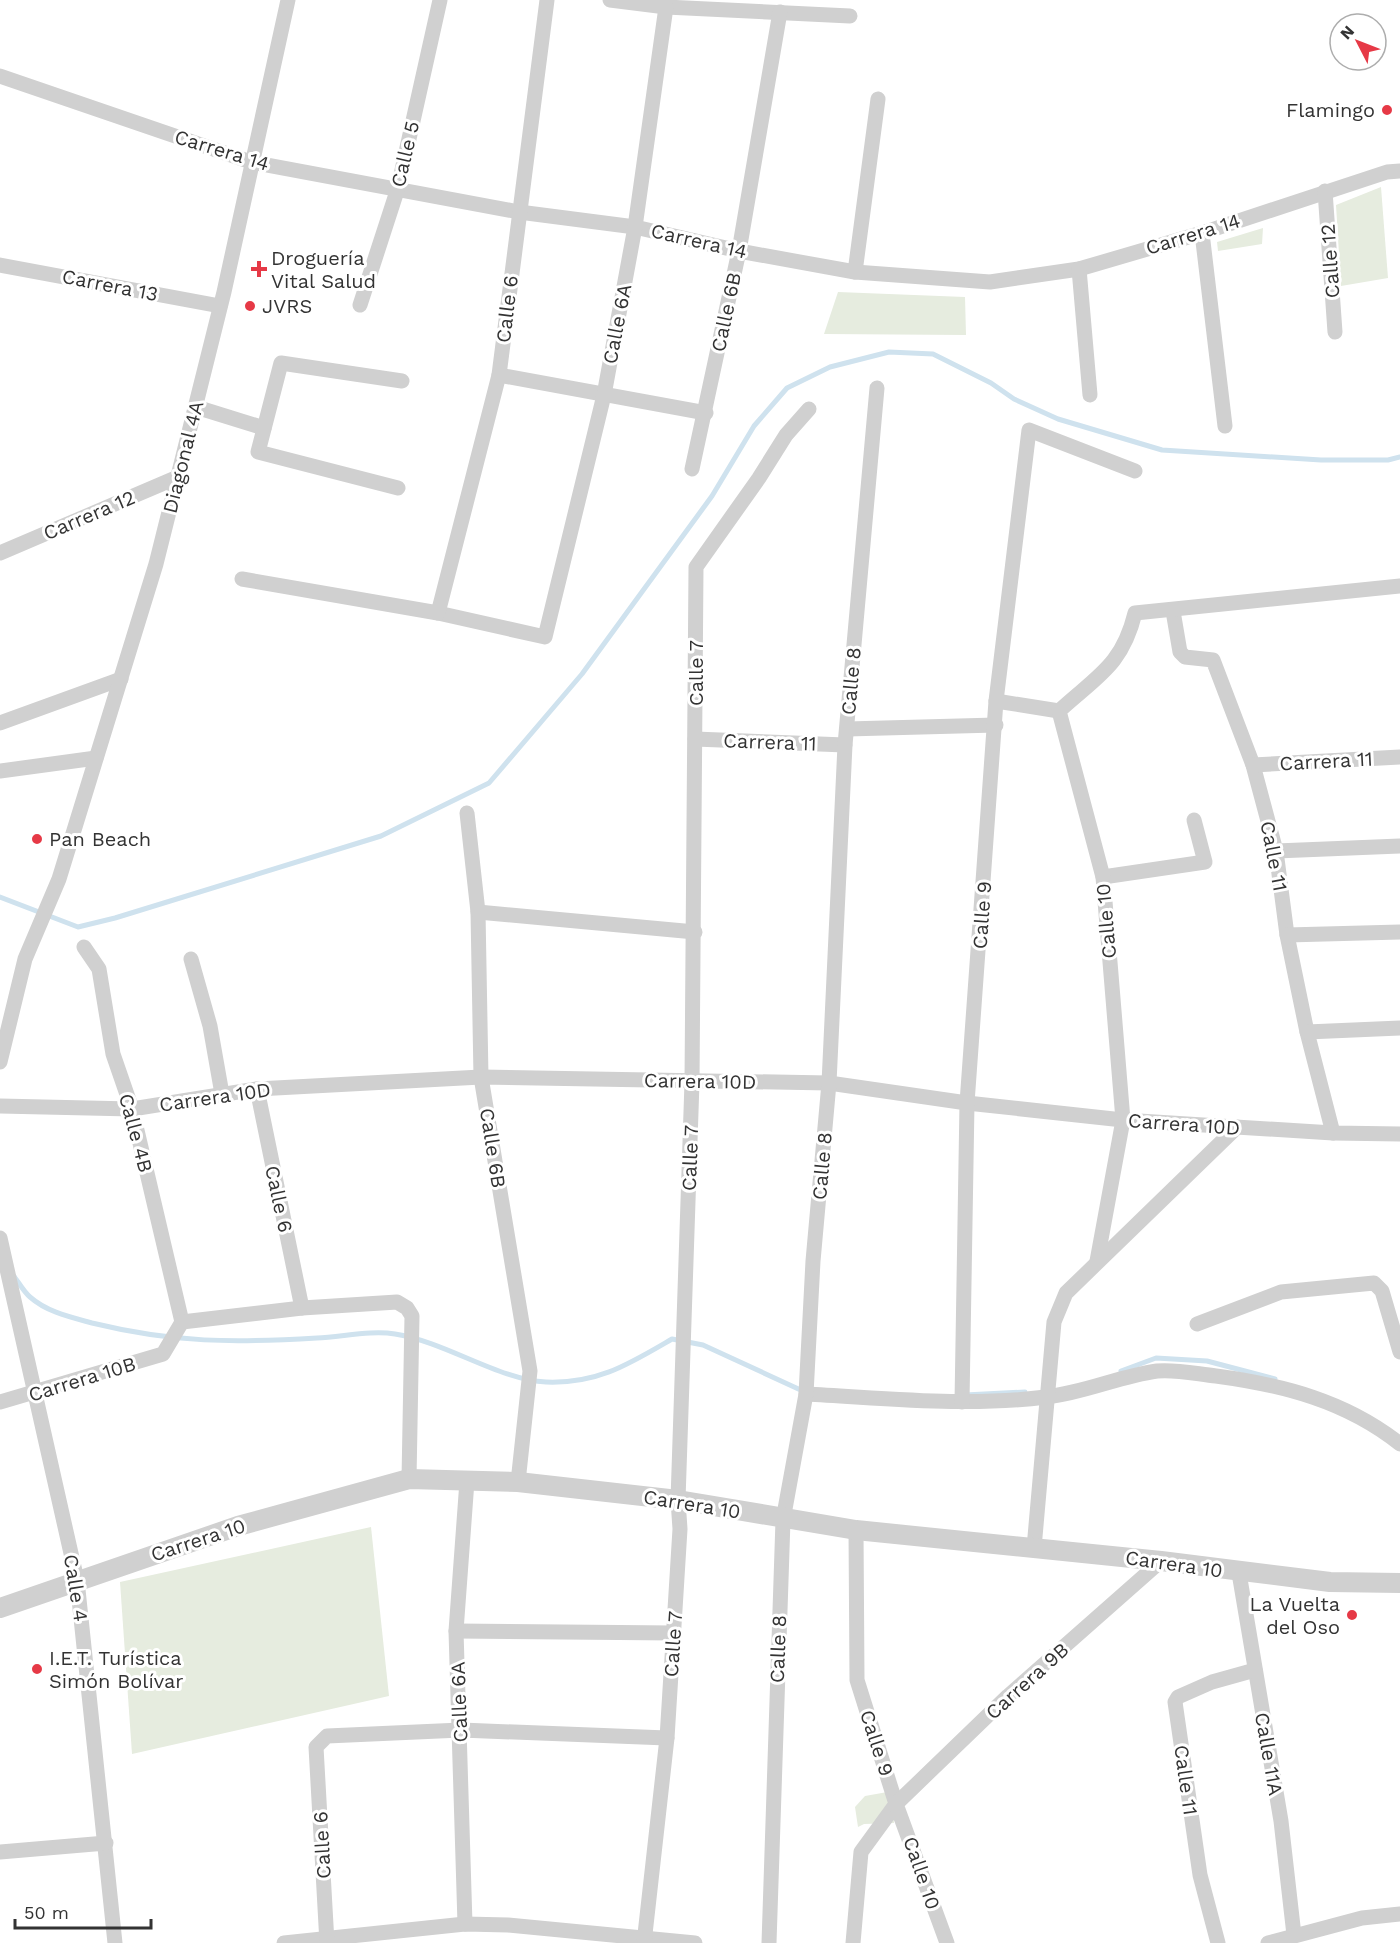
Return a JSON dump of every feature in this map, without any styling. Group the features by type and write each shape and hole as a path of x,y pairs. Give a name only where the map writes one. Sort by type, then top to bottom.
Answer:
{"street":[{"name":"Diagonal 4A","path":"0,1062 25,959 59,879 121,680 178,477 220,306 288,0"},
{"name":"Calle 5","path":"360,306 398,188 440,0"},
{"name":"Calle 6","path":"438,613 499,375 547,0"},
{"path":"610,0 666,7 850,16"},
{"name":"Calle 6A","path":"438,613 545,637 604,395 636,227 666,7"},
{"name":"Calle 6B","path":"692,469 706,413 739,251 780,12"},
{"name":"Carrera 14","path":"0,76 251,162 519,212 636,227 739,251 855,272 990,282 1079,268 1202,233 1387,172 1400,171"},
{"path":"855,272 878,99"},
{"name":"Calle 12","path":"1325,191 1335,332"},
{"path":"1202,233 1225,426"},
{"name":"Carrera 13","path":"0,265 220,306"},
{"path":"1079,268 1090,395"},
{"path":"398,488 258,452 281,363 402,381"},
{"path":"499,375 706,413"},
{"name":"Calle 8","path":"769,1943 783,1520 806,1394 813,1261 829,1083 845,745 877,388"},
{"path":"196,407 264,428"},
{"name":"Calle 7","path":"644,1941 667,1738 680,1529 678,1500 695,932 696,567 759,478 786,435 809,409"},
{"name":"Calle 9","path":"962,1402 967,1103 996,701 1029,430 1135,471"},
{"name":"Carrera 12","path":"0,553 178,477"},
{"path":"242,579 438,613"},
{"path":"996,701 1059,711 1119,657 1130,637 1136,613 1400,586"},
{"name":"Calle 11","path":"1173,611 1180,652 1185,657 1213,660 1253,765 1276,851 1287,935 1307,1032 1333,1133"},
{"path":"0,723 121,680"},
{"name":"Calle 10","path":"1059,711 1102,877 1123,1120 1097,1261"},
{"path":"847,729 996,725"},
{"name":"Carrera 11","path":"695,739 845,745"},
{"name":"Carrera 11","path":"1253,765 1400,757"},
{"path":"0,771 96,758"},
{"name":"Calle 6B","path":"467,813 478,912 481,1077 530,1371 518,1482"},
{"path":"1102,877 1205,862 1194,820"},
{"path":"1276,851 1400,846"},
{"path":"478,912 695,932"},
{"path":"1287,935 1400,932"},
{"name":"Calle 4B","path":"84,947 99,969 113,1054 132,1109 181,1325"},
{"path":"191,958 210,1026 222,1094"},
{"path":"1307,1032 1400,1028"},
{"name":"Carrera 10D","path":"0,1106 132,1109 257,1089 481,1077 829,1083 967,1103 1123,1120 1333,1133 1400,1134"},
{"name":"Calle 6","path":"257,1089 302,1308"},
{"path":"1034,1548 1054,1322 1066,1293 1237,1127"},
{"name":"Calle 4","path":"0,1239 33,1394 77,1580 115,1943"},
{"path":"1197,1324 1281,1292 1374,1284 1382,1291 1400,1352"},
{"path":"181,1325 302,1308 397,1302 407,1308 412,1316 409,1479"},
{"name":"Carrera 10B","path":"0,1402 163,1354 181,1325"},
{"path":"806,1394 962,1402 1048,1397 1158,1371 1249,1380 1335,1404 1376,1424 1400,1444"},
{"name":"Carrera 10","path":"0,1608 238,1526 409,1479 518,1482 678,1500 783,1520 856,1530 1161,1561 1239,1573 1330,1582 1400,1583"},
{"name":"Calle 6A","path":"465,1924 461,1730 456,1631 466,1480"},
{"name":"Calle 9","path":"856,1530 857,1680 896,1804"},
{"name":"Carrera 9B","path":"896,1804 1008,1696 1161,1561"},
{"name":"Calle 11A","path":"1239,1573 1281,1821 1294,1935"},
{"path":"456,1631 674,1633"},
{"name":"Calle 11","path":"1218,1943 1200,1875 1175,1702 1178,1697 1212,1682 1255,1670"},
{"name":"Calle 6","path":"327,1940 316,1747 327,1736 461,1730"},
{"path":"461,1730 667,1738"},
{"path":"853,1943 861,1852 896,1804"},
{"name":"Calle 10","path":"896,1804 947,1943"},
{"path":"0,1852 106,1843"},
{"path":"1268,1943 1362,1918 1400,1914"},
{"path":"284,1943 465,1924 508,1925 644,1941 695,1943"}],"shaded area":[{"path":"1381,187 1388,278 1341,286 1336,205"},
{"path":"1263,228 1262,244 1218,251 1217,242"},
{"path":"838,292 965,297 966,335 824,334"},
{"path":"371,1527 389,1696 132,1754 120,1582"},
{"path":"893,1791 894,1823 864,1824 858,1827 855,1807 865,1796"}],"waterway":[{"path":"0,897 78,927 115,918 381,836 489,783 582,674 712,496 754,426 787,388 830,367 889,352 933,354 991,383 1014,399 1058,419 1162,450 1321,460 1388,460 1400,457"},
{"path":"13,1275 30,1297 51,1310 122,1330 177,1338 231,1341 376,1333 395,1334 434,1345 510,1375 546,1382 582,1380 612,1371 672,1339 703,1345 805,1392"},
{"path":"1121,1371 1156,1358 1207,1361 1275,1379"},
{"path":"965,1395 1025,1392"}],"place":[{"name":"Flamingo","path":"1387,110"},
{"name":"Droguería Vital Salud","path":"259,269"},
{"name":"JVRS","path":"250,306"},
{"name":"Pan Beach","path":"37,839"},
{"name":"La Vuelta del Oso","path":"1352,1615"},
{"name":"I.E.T. Turística Simón Bolívar","path":"37,1669"}]}
